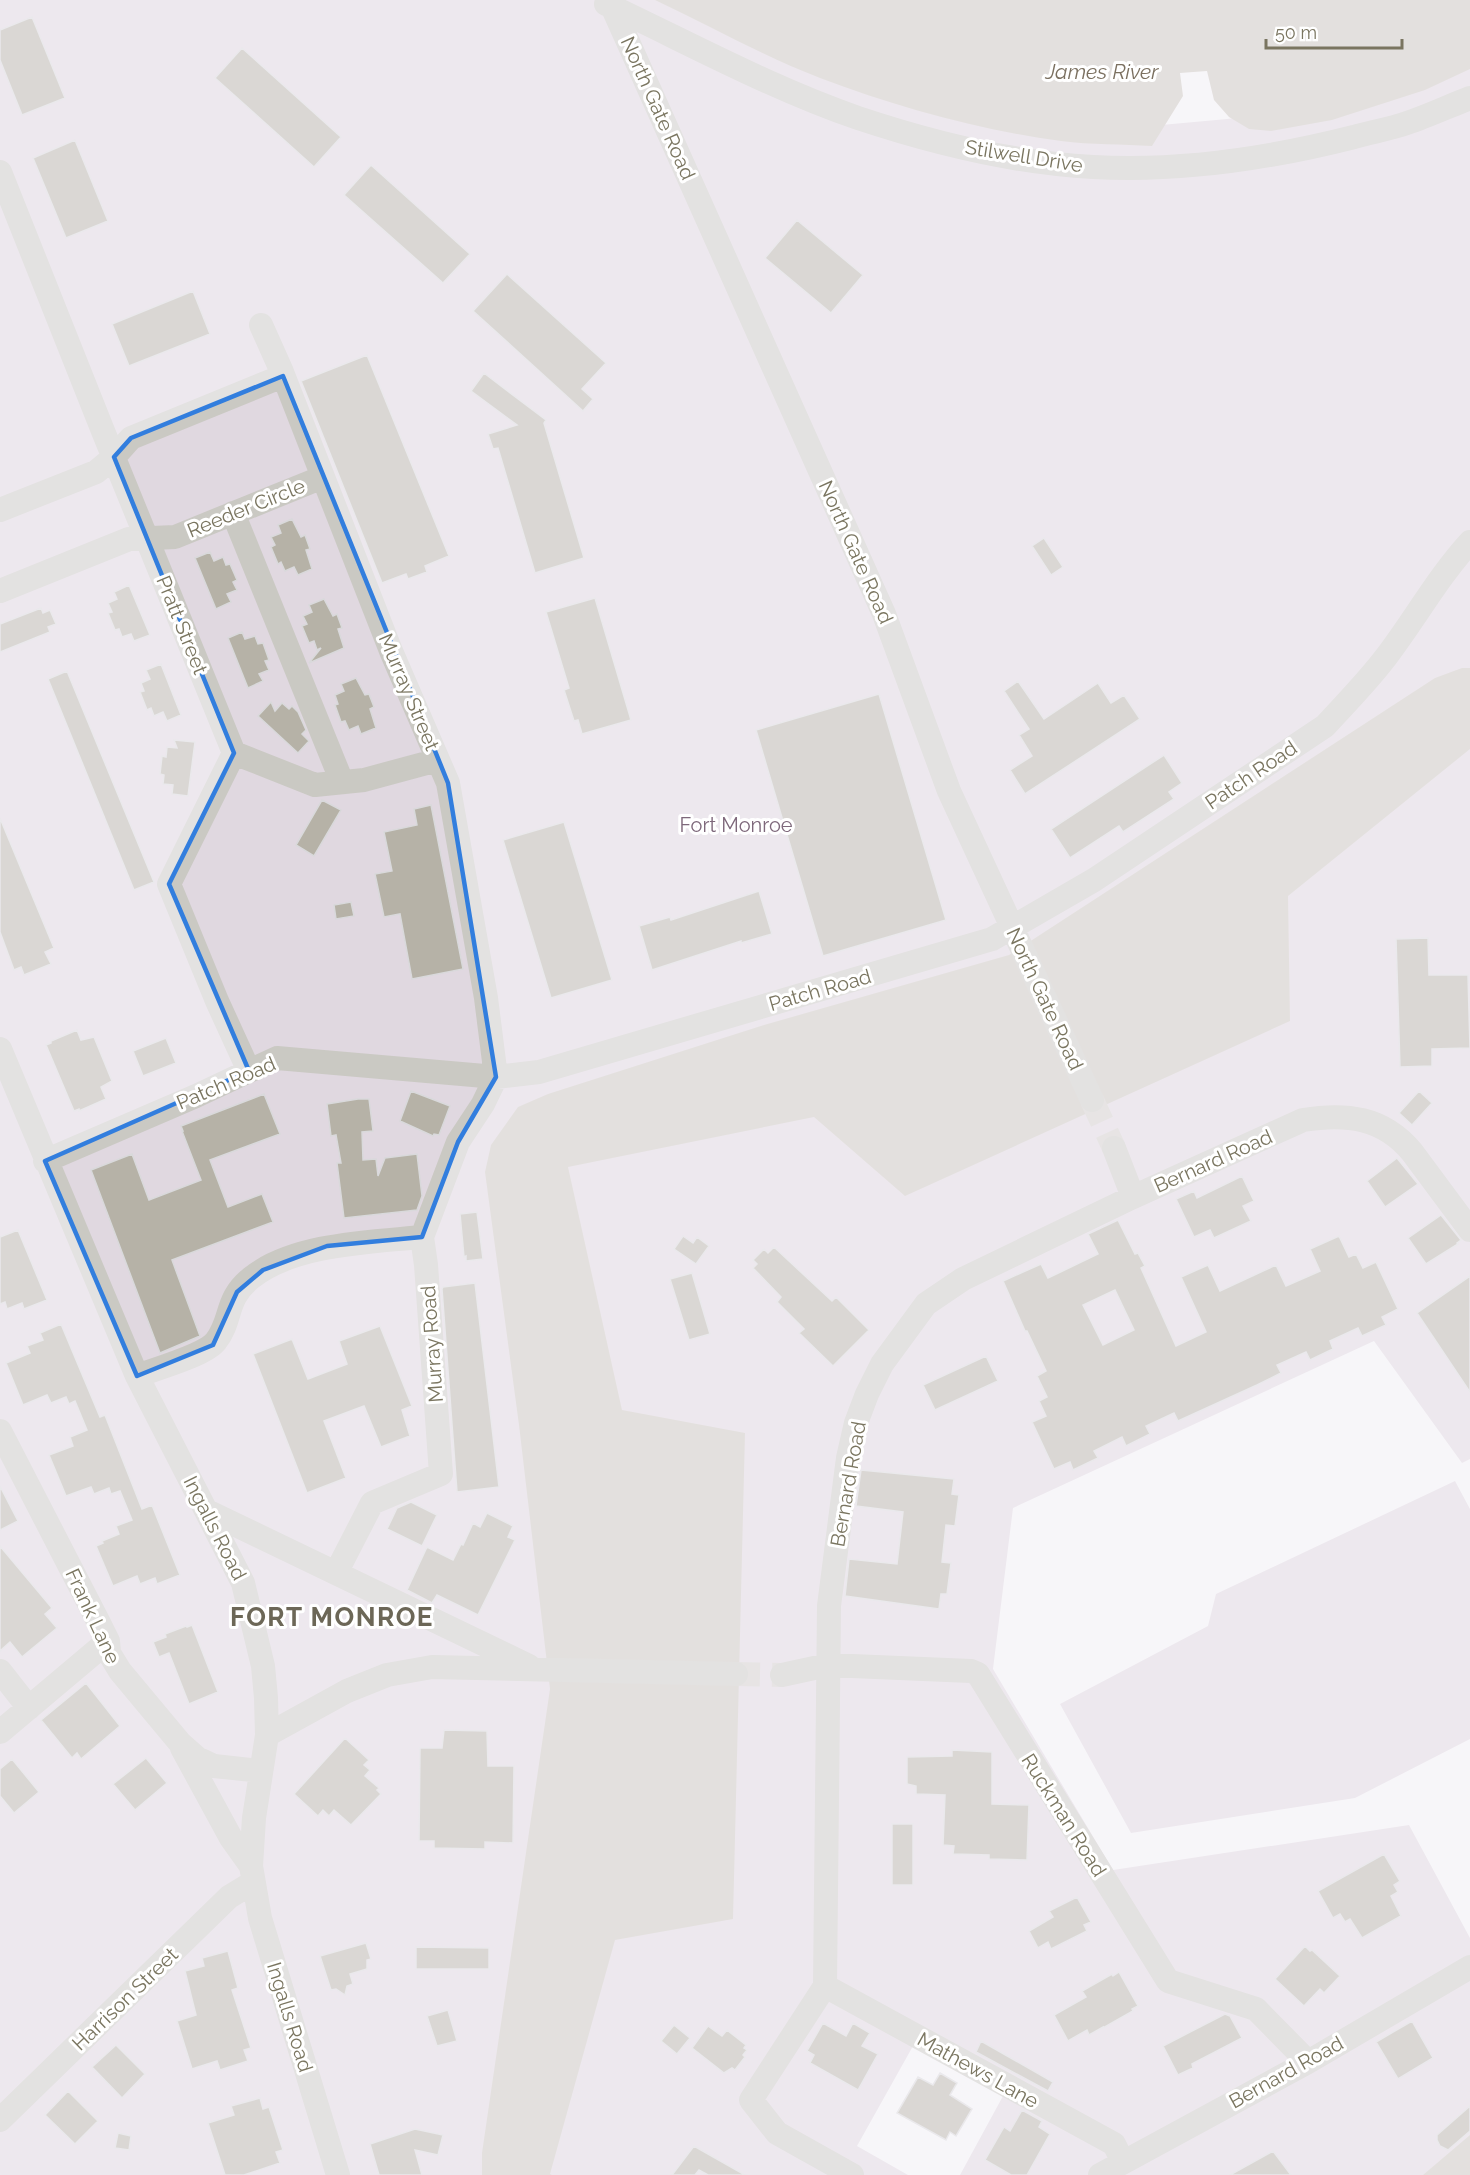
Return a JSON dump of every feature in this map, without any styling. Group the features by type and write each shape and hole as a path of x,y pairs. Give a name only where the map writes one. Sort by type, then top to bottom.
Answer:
{"street":[{"name":"Stilwell Drive","path":"605,3 782,87 858,118 948,144 1035,161 1081,166 1137,168 1222,162 1275,154 1405,124 1470,98"},
{"name":"North Gate Road","path":"605,3 884,614 949,791 1092,1100"},
{"name":"Pratt Street","path":"0,172 234,753"},
{"name":"Murray Street","path":"261,325 391,651 448,783 491,1026 496,1077"},
{"path":"0,510 96,472 131,438 283,376"},
{"name":"Reeder Circle","path":"0,591 129,539 175,537 323,477"},
{"path":"233,513 342,782"},
{"name":"Patch Road","path":"45,1161 196,1096 277,1058 496,1077 538,1072 637,1045 992,939 1015,935 1325,726 1354,696 1386,657 1453,561 1470,542"},
{"path":"249,1071 217,1001 169,884 234,753 315,785 364,780 438,760"},
{"name":"Ingalls Road","path":"0,1049 137,1376 246,1592 263,1666 267,1735 254,1818 252,1875 260,1918 338,2175"},
{"name":"Murray Road","path":"336,1573 372,1503 441,1474 427,1276 422,1237 458,1142 483,1104 496,1077"},
{"name":"Bernard Road","path":"825,1986 829,1606 848,1458 856,1423 882,1364 926,1304 963,1279 1133,1197 1303,1120 1328,1116 1360,1119 1385,1127 1402,1139 1470,1230"},
{"path":"1114,1148 1133,1197"},
{"path":"137,1376 199,1353 213,1345 223,1329 230,1305 237,1292 263,1270 292,1257 327,1246 422,1237"},
{"name":"Frank Lane","path":"0,1431 108,1641 109,1653 120,1671 180,1743 197,1758 214,1767 261,1771"},
{"path":"207,1511 536,1670"},
{"path":"432,1666 448,1656 452,1649 454,1639 448,1626"},
{"path":"0,1732 108,1641"},
{"name":"Ruckman Road","path":"782,1675 828,1665 971,1671 978,1674 1168,1981 1256,2009 1308,2061"},
{"path":"267,1735 347,1691 387,1675 432,1666 736,1674"},
{"path":"0,1671 29,1708"},
{"path":"180,1743 252,1875"},
{"name":"Harrison Street","path":"0,2120 252,1875"},
{"name":"Bernard Road","path":"1100,2175 1308,2061 1470,1966"},
{"path":"825,1986 751,2100 777,2133 852,2175"},
{"name":"Mathews Lane","path":"825,1986 1114,2144 1123,2162"}],"highlighted area":[{"path":"283,376 448,783 496,1077 458,1142 422,1237 327,1246 263,1270 237,1292 213,1345 137,1376 45,1161 249,1071 169,884 234,753 114,457 131,438"}],"green space":[{"name":"Fort Monroe","path":"0,0 673,0 1150,126 1282,111 1470,49 1470,1459 1462,1463 1374,1341 1013,1508 993,1669 1113,1870 1409,1825 1470,1938 1470,2175 960,2175 1003,2096 913,2046 857,2146 908,2175 0,2175"},
{"path":"1455,1481 1470,1509 1470,1739 1355,1798 1131,1833 1060,1704 1208,1626 1216,1594"}],"water":[{"name":"James River","path":"655,0 1470,0 1470,69 1425,90 1332,120 1271,131 1249,129 1229,117 1214,100 1207,71 1180,73 1183,96 1152,146 1095,144 1000,131 908,108 849,89 778,60"},
{"path":"1462,668 1470,668 1470,749 1288,896 1290,1021 905,1196 814,1117 568,1167 622,1410 745,1433 733,1919 615,1940 550,2174 552,2175 482,2175 482,2153 550,1689 519,1425 485,1172 491,1145 518,1107 548,1094 764,1025 1009,955 1435,678"},
{"path":"1470,2135 1470,2175 1423,2175"}],"building":[{"path":"32,17 65,98 22,115 0,60 0,30"},
{"path":"242,48 341,137 314,167 215,78"},
{"path":"75,140 108,221 66,238 33,158"},
{"path":"371,165 470,254 443,283 344,195"},
{"path":"797,220 863,275 831,313 765,258"},
{"path":"507,274 606,363 582,389 593,399 583,411 473,311"},
{"path":"193,291 210,334 129,366 112,324"},
{"path":"367,355 449,556 425,566 427,572 408,579 406,574 382,583 301,381"},
{"path":"484,373 546,420 544,423 584,558 535,573 498,448 493,449 488,434 517,425 471,391"},
{"path":"292,519 301,537 305,535 310,549 306,550 312,569 298,575 294,567 285,571 281,562 278,564 271,547 275,545 271,537 281,533 278,525"},
{"path":"1044,538 1063,567 1051,575 1032,546"},
{"path":"210,552 214,561 223,557 226,565 230,564 237,580 233,582 237,590 227,594 231,602 216,609 195,558"},
{"path":"129,585 150,635 134,641 131,634 122,637 119,629 115,630 108,613 112,612 108,603 117,599 114,592"},
{"path":"595,598 631,720 582,734 578,720 574,721 564,690 569,688 546,612"},
{"path":"324,599 333,616 337,614 342,628 338,629 344,648 309,663 321,648 317,650 314,641 309,643 302,626 307,624 303,616 312,612 309,605"},
{"path":"41,608 43,613 50,610 56,624 48,627 50,632 0,652 0,624"},
{"path":"242,632 245,639 255,636 258,644 263,643 269,660 265,661 269,670 259,674 263,681 248,688 228,638"},
{"path":"161,664 181,715 167,721 163,712 154,716 151,708 147,710 140,692 144,691 141,683 150,679 146,670"},
{"path":"67,671 154,882 134,890 48,679"},
{"path":"356,678 365,695 369,694 374,707 370,709 376,728 361,734 358,726 349,730 345,721 341,722 335,705 338,704 335,695 344,691 341,684"},
{"path":"1018,681 1044,719 1098,683 1111,703 1124,695 1140,719 1025,794 1010,770 1032,756 1019,735 1029,729 1004,691"},
{"path":"879,694 946,920 823,956 756,730"},
{"path":"271,702 275,711 282,703 289,709 292,706 298,712 306,730 302,734 309,741 298,753 258,716"},
{"path":"174,740 195,742 188,796 172,794 173,785 163,784 164,775 160,774 162,756 166,757 167,747 177,748"},
{"path":"1164,755 1182,783 1169,792 1174,799 1123,832 1119,826 1070,858 1051,829"},
{"path":"322,800 341,810 314,856 296,845"},
{"path":"431,805 463,969 412,979 400,914 384,917 375,874 392,871 384,832 417,825 414,809"},
{"path":"0,818 54,948 45,952 51,964 24,975 21,967 14,970 0,932"},
{"path":"564,822 612,980 551,998 503,840"},
{"path":"759,891 772,934 741,943 741,941 652,970 639,926 670,917 671,920"},
{"path":"351,902 354,916 336,919 334,905"},
{"path":"1428,938 1429,975 1468,975 1470,1048 1432,1049 1432,1066 1400,1067 1396,939"},
{"path":"77,1030 81,1040 94,1037 112,1081 101,1087 106,1099 74,1111 46,1045"},
{"path":"166,1038 176,1063 143,1076 133,1051"},
{"path":"411,1091 450,1106 439,1135 434,1134 433,1136 400,1121"},
{"path":"1419,1091 1432,1103 1412,1125 1399,1113"},
{"path":"264,1094 280,1134 210,1160 228,1207 262,1194 273,1222 172,1260 200,1336 160,1353 91,1170 132,1154 149,1200 201,1180 181,1126"},
{"path":"369,1099 373,1131 362,1132 363,1160 376,1159 378,1176 385,1158 417,1154 422,1196 417,1210 344,1218 337,1163 341,1163 336,1135 331,1136 327,1104"},
{"path":"1397,1158 1418,1184 1385,1207 1367,1181"},
{"path":"1242,1176 1254,1201 1243,1206 1251,1221 1214,1238 1210,1230 1194,1237 1176,1199 1194,1191 1197,1198"},
{"path":"477,1212 483,1259 466,1261 460,1214"},
{"path":"1441,1215 1461,1240 1426,1264 1408,1238"},
{"path":"1118,1220 1135,1254 1138,1253 1145,1266 1141,1268 1176,1346 1206,1332 1181,1277 1208,1265 1220,1291 1276,1265 1286,1286 1320,1271 1310,1249 1339,1236 1349,1257 1356,1254 1363,1268 1376,1262 1398,1309 1382,1317 1386,1325 1362,1336 1358,1328 1330,1341 1333,1349 1310,1360 1306,1352 1277,1365 1281,1373 1178,1421 1174,1413 1146,1426 1150,1434 1126,1446 1122,1437 1094,1451 1098,1458 1073,1470 1070,1462 1054,1469 1032,1422 1046,1416 1039,1401 1047,1397 1037,1376 1046,1371 1003,1281 1041,1264 1048,1278 1098,1254 1088,1234","holes":["1115,1290 1134,1330 1103,1345 1083,1305"]},
{"path":"18,1230 47,1300 24,1309 22,1303 7,1309 5,1302 0,1304 0,1237"},
{"path":"683,1236 693,1243 697,1237 709,1246 696,1264 674,1249"},
{"path":"774,1247 832,1301 836,1297 869,1330 833,1366 799,1333 804,1329 777,1302 781,1297 753,1268 757,1264 753,1260 764,1249 768,1253"},
{"path":"692,1273 710,1334 689,1340 670,1279"},
{"path":"1470,1276 1470,1392 1417,1313"},
{"path":"475,1283 499,1487 457,1492 442,1289"},
{"path":"61,1324 100,1417 105,1415 142,1509 152,1505 180,1575 157,1584 155,1578 140,1584 137,1576 113,1586 96,1546 119,1534 116,1526 132,1520 120,1491 111,1494 109,1488 94,1494 91,1487 66,1496 49,1455 73,1446 70,1437 87,1430 75,1401 69,1404 66,1397 51,1403 47,1395 23,1405 6,1363 30,1353 27,1346 43,1340 40,1333"},
{"path":"380,1326 412,1406 402,1410 410,1436 381,1447 364,1406 324,1421 346,1478 307,1493 253,1354 292,1339 308,1379 347,1364 339,1341"},
{"path":"986,1356 998,1381 935,1410 923,1385"},
{"path":"861,1470 954,1479 952,1494 959,1495 955,1526 946,1525 942,1562 951,1563 947,1594 941,1594 939,1609 845,1596 849,1559 897,1564 903,1512 856,1506"},
{"path":"0,1486 18,1521 0,1530"},
{"path":"411,1502 437,1515 422,1546 387,1529 397,1508"},
{"path":"487,1513 513,1526 508,1537 515,1540 478,1615 437,1595 432,1603 407,1590 427,1547 453,1560 473,1523 480,1527"},
{"path":"0,1546 52,1608 45,1614 57,1628 22,1657 10,1642 0,1651"},
{"path":"192,1625 218,1692 189,1704 169,1653 159,1657 153,1642 166,1637 165,1634"},
{"path":"86,1683 120,1726 81,1759 77,1753 72,1758 41,1720"},
{"path":"444,1730 487,1731 488,1766 514,1766 513,1843 485,1842 485,1849 434,1848 434,1841 419,1841 420,1748 442,1748"},
{"path":"345,1738 369,1760 364,1765 370,1770 365,1776 379,1788 377,1790 381,1794 351,1825 334,1810 329,1816 323,1810 318,1816 294,1794"},
{"path":"952,1750 992,1752 992,1804 1029,1805 1027,1860 989,1859 989,1855 953,1854 954,1846 943,1845 945,1795 916,1794 916,1786 907,1784 907,1757 952,1756"},
{"path":"146,1758 167,1783 135,1810 113,1784"},
{"path":"12,1759 39,1792 14,1813 0,1796 0,1769"},
{"path":"892,1824 913,1824 913,1885 892,1885"},
{"path":"1384,1854 1400,1881 1394,1885 1398,1892 1391,1896 1401,1916 1362,1938 1350,1919 1345,1922 1340,1914 1333,1918 1318,1891"},
{"path":"1077,1897 1091,1922 1084,1925 1087,1931 1051,1949 1048,1942 1038,1948 1029,1931 1053,1917 1049,1911"},
{"path":"366,1943 371,1959 367,1960 367,1969 350,1974 353,1984 347,1986 345,1995 336,1989 331,1990 320,1956"},
{"path":"1305,1946 1340,1976 1324,1993 1320,1989 1304,2006 1275,1979"},
{"path":"416,1947 489,1948 489,1969 416,1969"},
{"path":"228,1951 238,1988 232,1990 251,2048 244,2050 248,2061 220,2070 217,2061 192,2069 177,2021 196,2015 185,1971 204,1966 202,1958"},
{"path":"1119,1972 1138,2006 1089,2035 1087,2030 1068,2041 1054,2015 1086,1997 1082,1991"},
{"path":"448,2010 457,2041 437,2046 427,2016"},
{"path":"1225,2014 1230,2016 1242,2038 1192,2064 1193,2068 1178,2075 1163,2046"},
{"path":"1412,2021 1433,2058 1398,2079 1376,2042"},
{"path":"823,2023 846,2036 853,2023 870,2033 862,2046 878,2054 858,2090 810,2063 814,2055 807,2051"},
{"path":"674,2025 690,2038 677,2054 661,2041"},
{"path":"708,2026 722,2036 727,2030 746,2045 744,2048 747,2050 743,2055 745,2057 735,2070 732,2068 724,2073 692,2048"},
{"path":"981,2041 1053,2082 1048,2091 976,2052"},
{"path":"116,2045 145,2074 122,2098 92,2067"},
{"path":"940,2073 957,2083 950,2095 972,2109 956,2136 950,2132 946,2140 897,2113 918,2077 933,2085"},
{"path":"68,2091 98,2121 75,2144 45,2115"},
{"path":"260,2098 263,2109 269,2107 283,2150 276,2152 280,2163 244,2175 225,2175 208,2123 234,2115 231,2106"},
{"path":"1470,2106 1470,2131 1448,2150 1440,2146 1437,2135"},
{"path":"1022,2110 1042,2121 1039,2127 1050,2134 1027,2175 1011,2175 985,2160 1004,2127 1010,2131"},
{"path":"415,2129 443,2135 438,2155 415,2150 422,2175 379,2175 370,2144"},
{"path":"118,2133 131,2136 129,2150 115,2148"},
{"path":"694,2146 745,2175 708,2175 699,2170 695,2175 672,2175"},
{"path":"1273,2151 1291,2175 1230,2175"}],"tunnel":[{"path":"1092,1100 1114,1148"},
{"path":"736,1674 782,1675"}],"district":[{"name":"FORT MONROE","path":"332,1617"}]}
